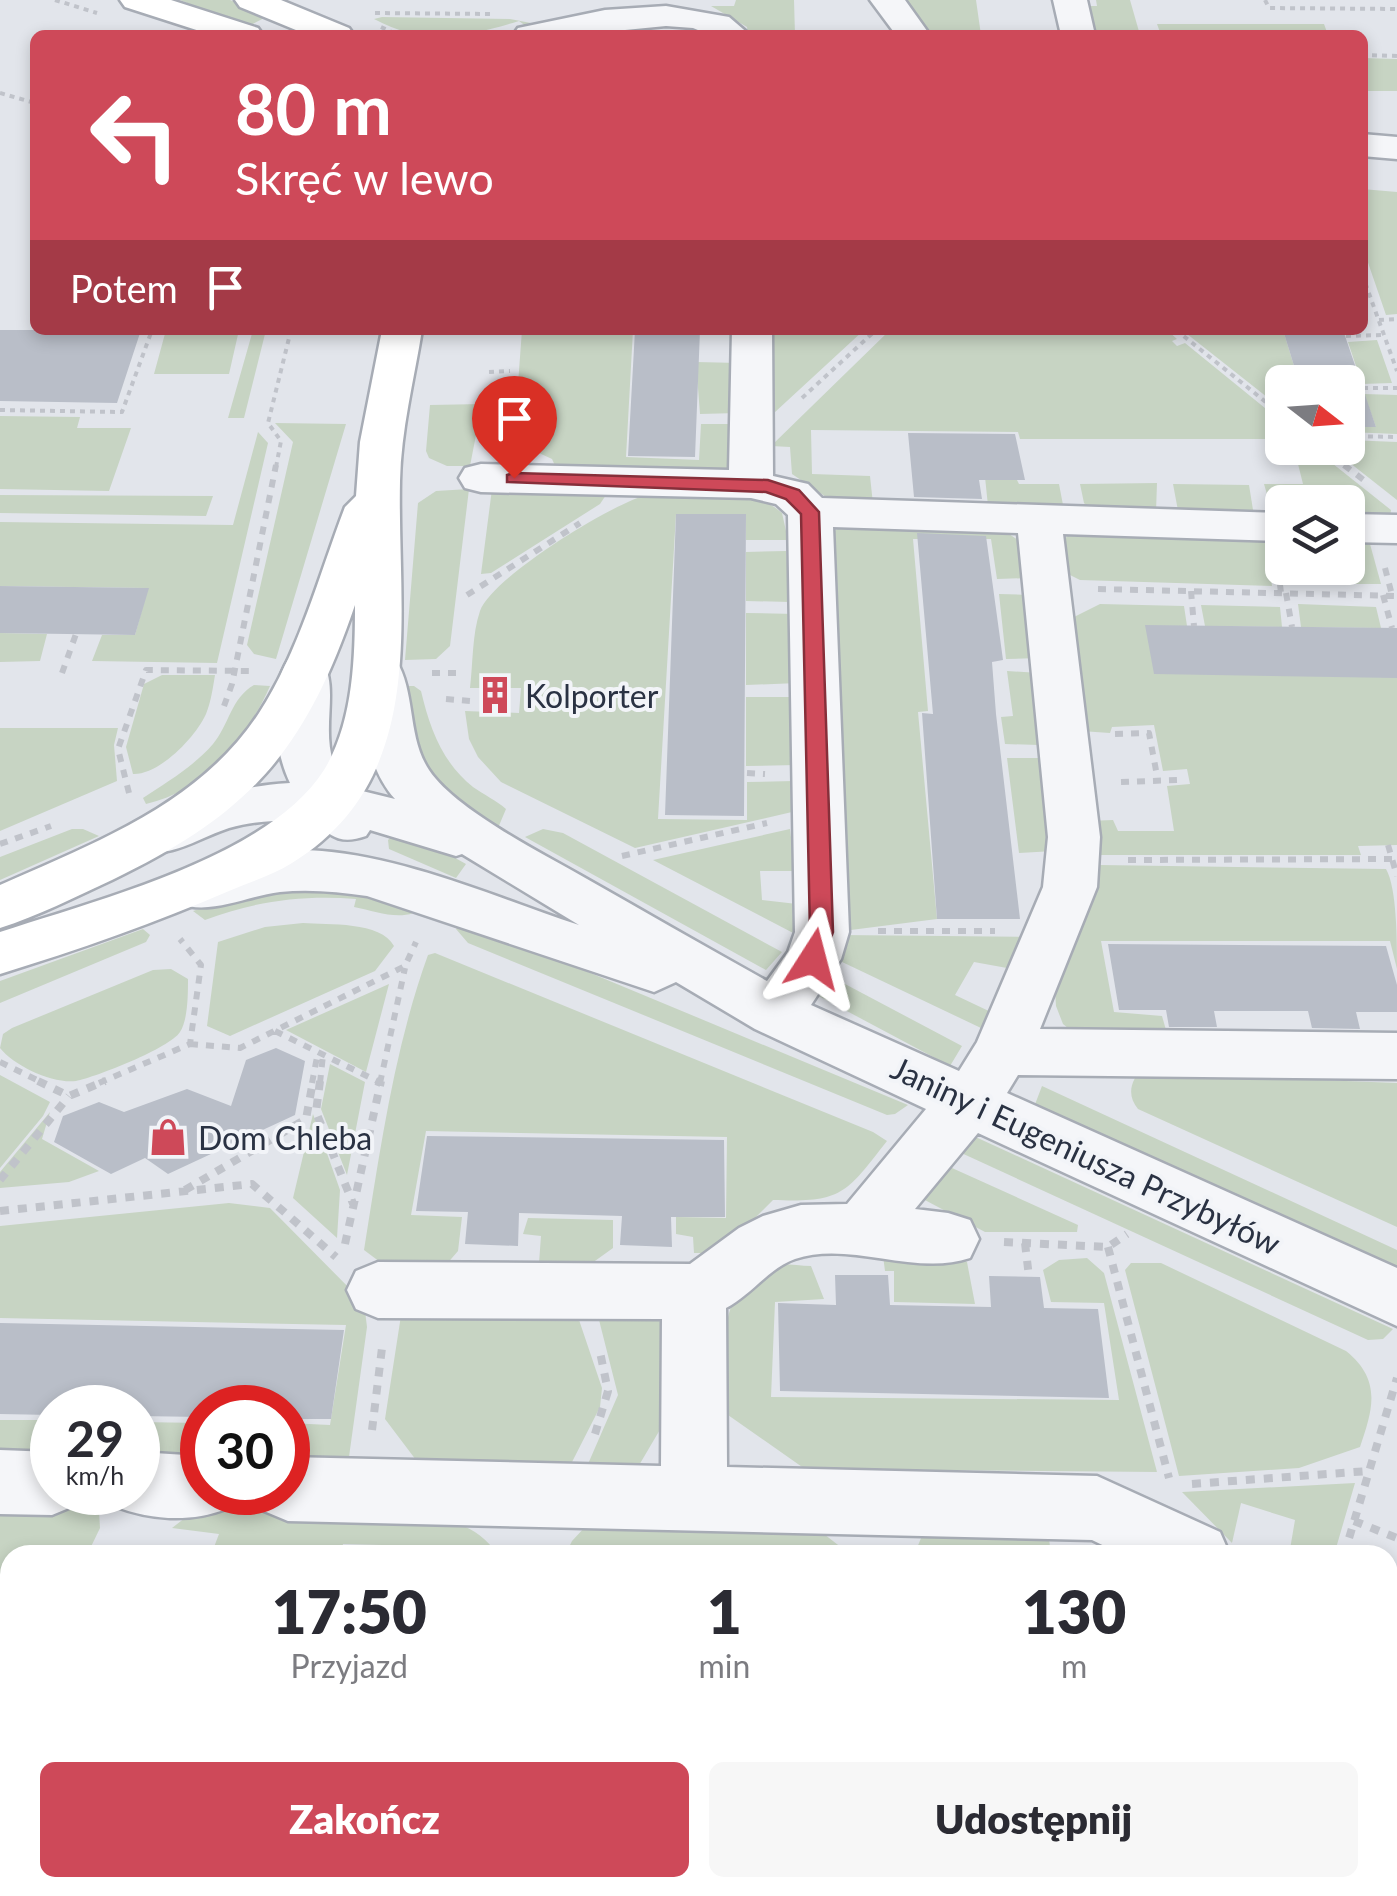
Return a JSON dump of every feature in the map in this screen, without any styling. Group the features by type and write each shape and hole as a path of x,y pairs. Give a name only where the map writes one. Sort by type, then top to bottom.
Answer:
{"street":[{"path":"137,0 230,30"},
{"path":"252,0 326,30"},
{"path":"887,0 911,30"},
{"path":"1070,0 1077,30"},
{"path":"519,24 694,9 726,30"},
{"path":"1368,146 1397,148"},
{"path":"0,953 171,921 302,829 329,801 357,756 371,721 379,672 378,476 401,335"},
{"path":"750,465 752,335"},
{"path":"481,478 646,482 750,465 792,494 810,512 1265,527"},
{"path":"0,908 131,820 210,798 246,766 280,723 305,672 378,476"},
{"path":"775,1013 813,959 822,932 810,512"},
{"path":"1365,522 1390,512"},
{"path":"861,1234 929,1145 970,1102 1002,1052 1070,886 1074,837 1038,520"},
{"name":"Janiny i Eugeniusza Przybyłów","path":"305,672 300,743 308,772 329,801 435,919"},
{"name":"Janiny i Eugeniusza Przybyłów","path":"379,672 392,744 408,780 436,808 496,852 775,1013 1397,1298"},
{"name":"Janiny i Eugeniusza Przybyłów","path":"131,820 276,802 329,801 380,812 496,852"},
{"name":"Janiny i Eugeniusza Przybyłów","path":"171,921 276,872 318,870 370,877 435,919 775,1013"},
{"path":"1002,1052 1397,1056"},
{"path":"378,1290 694,1292 712,1287 755,1252 785,1235 948,1239"},
{"path":"694,1292 694,1499"},
{"path":"0,1482 30,1483"},
{"path":"310,1490 1097,1508 1175,1545"}],"path":[{"path":"1266,0 1269,8 1397,9"},
{"path":"1286,0 1288,5 1296,5 1294,0"},
{"path":"491,14 493,1"},
{"path":"372,13 491,14 519,24"},
{"path":"1368,56 1397,56"},
{"path":"0,93 30,101"},
{"path":"1368,290 1397,371"},
{"path":"1379,320 1397,319"},
{"path":"0,410 122,412 150,335"},
{"path":"131,820 118,749 146,670 234,671 282,441 268,423 290,335"},
{"path":"750,465 871,335"},
{"path":"1182,335 1265,401"},
{"path":"1346,336 1384,335"},
{"path":"1173,343 1188,340"},
{"path":"489,372 510,371"},
{"path":"1365,388 1397,388"},
{"path":"86,424 92,412"},
{"path":"489,423 506,423"},
{"path":"1365,437 1397,438"},
{"path":"1341,465 1390,512"},
{"path":"467,595 646,482"},
{"path":"1045,588 1397,596"},
{"path":"1191,591 1194,626"},
{"path":"1286,593 1292,627"},
{"path":"1383,595 1392,628"},
{"path":"62,672 76,634"},
{"path":"446,698 471,701"},
{"path":"1113,740 1116,731 1149,732 1158,781"},
{"path":"622,856 817,812"},
{"path":"1388,845 1397,876"},
{"path":"1073,861 1394,859"},
{"path":"0,1211 252,1184 340,1261 405,966 435,919"},
{"path":"171,921 201,965 190,1044"},
{"path":"822,932 1051,931"},
{"path":"0,1180 69,1096 190,1044 240,1048 405,966"},
{"path":"275,1031 381,1083"},
{"path":"182,1191 306,1119 320,1054"},
{"path":"320,1054 316,1112 354,1206"},
{"path":"0,1062 69,1096"},
{"path":"948,1239 1108,1247 1128,1233"},
{"path":"1025,1242 1028,1276"},
{"path":"1108,1247 1171,1486 1368,1471"},
{"path":"365,1491 385,1322 378,1290"},
{"path":"564,1496 609,1405 607,1375 583,1293"},
{"path":"1347,1545 1397,1378"},
{"path":"1354,1521 1397,1538"}],"green space":[{"path":"180,0 230,0 270,15 247,27"},
{"path":"736,0 794,0 795,30 747,30 711,6 734,6"},
{"path":"901,0 976,0 980,30 922,30"},
{"path":"1096,0 1130,0 1139,30 1087,30 1088,6 1097,6"},
{"path":"374,19 510,19 536,24 530,29 519,21 485,30 402,30"},
{"path":"1157,24 1324,24 1326,30 1159,30"},
{"path":"1368,58 1397,59 1397,91 1368,91"},
{"path":"1368,190 1397,192 1397,314 1386,315 1368,263"},
{"path":"165,335 238,335 229,374 154,374"},
{"path":"252,335 265,335 244,418 228,418"},
{"path":"522,335 633,335 626,457 699,460 701,424 739,424 735,462 726,474 557,470 552,459 539,453 544,415 541,406 503,405 518,384"},
{"path":"765,335 859,335 774,413 770,413"},
{"path":"885,335 1173,335 1177,346 1185,343 1265,408 1265,439 1020,439 1018,432 811,430 812,474 870,476 873,504 835,503 792,474 790,447 771,446"},
{"path":"1188,335 1285,335 1294,365 1265,365 1265,396"},
{"path":"1377,340 1392,383 1365,384 1365,365 1356,365 1348,342"},
{"path":"696,362 739,363 738,413 700,414"},
{"path":"1365,394 1397,395 1397,434 1365,433 1365,427 1376,427"},
{"path":"482,404 470,466 447,466 429,458 426,451 430,405"},
{"path":"0,416 80,417 77,428 131,428 109,491 0,489"},
{"path":"275,423 346,424 276,659 254,654 247,645 293,442"},
{"path":"258,432 268,443 217,663 92,661 102,635 135,635 148,588 0,586 0,522 233,525"},
{"path":"1365,441 1397,442 1397,500 1353,465 1365,465"},
{"path":"1298,465 1334,465 1360,485 1265,487 1264,484 1303,484"},
{"path":"985,477 1016,478 1019,484 1059,484 1063,505 988,506"},
{"path":"1157,483 1156,512 1090,510 1084,503 1080,484"},
{"path":"1173,484 1249,485 1254,516 1179,516"},
{"path":"469,489 450,646 436,659 405,660 418,503 436,491"},
{"path":"492,489 608,492 600,504 491,573 481,574"},
{"path":"1365,489 1391,510 1390,517 1365,517"},
{"path":"718,493 754,498 782,513 788,540 746,540 746,514 676,514 658,819 747,820 747,782 794,781 792,812 635,848 501,782 478,757 469,739 465,711 519,713 521,688 470,688 477,620 489,597 556,543 609,511 649,494"},
{"path":"0,495 213,496 206,516 0,513"},
{"path":"844,526 1003,530 1021,542 1029,578 997,579 991,539 913,539 928,711 918,712 937,919 835,932 828,534"},
{"path":"1068,536 1265,540 1265,585 1272,586 1080,580 1062,571 1061,541"},
{"path":"1365,543 1370,544 1381,584 1365,584"},
{"path":"786,551 790,602 746,601 746,552"},
{"path":"999,594 1030,595 1038,658 1006,659"},
{"path":"1100,604 1184,606 1187,626 1397,678 1397,845 1358,846 1361,855 1098,855 1088,821 1113,820 1118,831 1174,831 1167,786 1190,784 1187,769 1163,771 1154,725 1112,727 1110,733 1081,731 1072,618"},
{"path":"1298,604 1376,607 1381,628 1301,627"},
{"path":"1201,605 1280,607 1282,627 1205,626"},
{"path":"746,613 795,614 798,683 746,685"},
{"path":"0,633 47,634 40,661 0,662"},
{"path":"1007,671 1040,673 1039,745 1005,744 1001,717 1013,716"},
{"path":"162,675 215,675 209,705 201,724 185,744 165,762 133,774 126,747 144,684"},
{"path":"254,685 270,686 249,725 222,760 187,787 146,804 143,798 213,744 235,704"},
{"path":"397,686 414,686 421,691 445,756 473,787 506,809 498,828 440,789 420,760"},
{"path":"746,697 791,697 796,765 746,766"},
{"path":"0,728 118,728 114,745 117,781 0,831"},
{"path":"1007,758 1042,758 1054,851 1019,853"},
{"path":"72,829 99,836 0,880 0,857"},
{"path":"543,829 563,833 782,952 766,970 525,837"},
{"path":"790,829 795,871 760,871 762,900 797,904 797,935 653,860"},
{"path":"412,834 466,864 456,878 389,849 388,840 393,835"},
{"path":"1100,865 1386,869 1394,902 1397,969 1390,941 1101,941 1114,1012 1162,1016 1170,1044 1078,1036 1063,1024 1055,989"},
{"path":"324,885 427,905 410,914 392,915 354,907 356,899 317,898 261,904 205,920 193,911 233,898"},
{"path":"463,920 908,1105 887,1115 468,943 456,929"},
{"path":"303,923 366,928 378,932 394,946 375,971 230,1036 207,1026 218,942 265,927"},
{"path":"143,929 150,935 146,942 0,1003 0,981"},
{"path":"841,935 1031,937 1018,970 974,962 955,995 993,1013 981,1028 840,961"},
{"path":"435,953 887,1141 862,1173 841,1191 815,1199 773,1200 720,1253 694,1253 693,1237 676,1234 676,1217 726,1218 727,1137 426,1131 411,1215 462,1217 458,1251 439,1273 388,1268 364,1250 397,1064 428,955"},
{"path":"171,969 188,979 183,1027 173,1039 132,1061 76,1081 56,1080 15,1061 0,1048 3,1034 12,1028 153,970"},
{"path":"828,975 962,1046 950,1066 813,993"},
{"path":"389,984 366,1072 286,1030"},
{"path":"330,1064 365,1082 347,1175 321,1109"},
{"path":"1149,1073 1397,1083 1397,1227 1138,1109 1132,1098 1132,1086 1135,1078"},
{"path":"0,1075 50,1102 0,1168"},
{"path":"1042,1086 1397,1250 1397,1268 1034,1107"},
{"path":"50,1112 42,1139 99,1171 69,1182 0,1188 0,1172"},
{"path":"313,1114 340,1190 337,1238 293,1198"},
{"path":"969,1134 1393,1329 1383,1339 1368,1340 957,1151"},
{"path":"952,1168 1078,1225 1077,1232 985,1232 923,1199 937,1170"},
{"path":"229,1203 270,1208 364,1303 367,1327 348,1464 310,1463 310,1424 330,1425 346,1325 0,1318 0,1226"},
{"path":"528,1218 613,1220 613,1248 581,1271 547,1274 539,1263 541,1236 523,1234"},
{"path":"929,1245 967,1262 975,1304 894,1302 894,1271 885,1271 882,1248"},
{"path":"1087,1258 1104,1273 1157,1472 805,1469 718,1408 723,1347 732,1304 754,1272 781,1264 811,1266 824,1299 775,1302 771,1397 1119,1400 1104,1303 1051,1302 1043,1270 1059,1260"},
{"path":"1131,1263 1161,1263 1346,1351 1370,1384 1371,1408 1360,1447 1299,1468 1179,1476 1125,1270"},
{"path":"402,1309 577,1314 602,1388 600,1407 571,1464 416,1460 385,1419"},
{"path":"597,1312 657,1318 664,1327 668,1416 638,1467 588,1464 618,1395"},
{"path":"0,1420 30,1420 30,1458 0,1457"},
{"path":"160,1422 180,1423 180,1461 160,1460"},
{"path":"1355,1483 1337,1545 1291,1545 1295,1520 1241,1503 1232,1543 1182,1492"},
{"path":"0,1506 30,1506 30,1515 99,1515 100,1528 92,1545 0,1545"},
{"path":"310,1512 438,1518 472,1530 490,1545 215,1545 219,1534 172,1528 189,1515"},
{"path":"802,1517 838,1545 570,1545 585,1527"},
{"path":"1047,1522 1050,1545 918,1545 924,1531"}],"building":[{"path":"0,330 30,330 30,335 139,335 117,403 0,401"},
{"path":"635,335 700,335 695,457 628,456"},
{"path":"1285,335 1345,335 1355,365 1294,365"},
{"path":"1365,395 1376,427 1365,427"},
{"path":"908,433 1015,434 1025,480 979,480 982,499 914,497"},
{"path":"676,514 746,514 744,816 665,815"},
{"path":"917,533 986,536 1003,660 992,662 1020,919 937,919 922,713 933,714"},
{"path":"0,586 149,588 135,635 0,633"},
{"path":"1145,625 1397,628 1397,678 1154,674"},
{"path":"1108,944 1386,946 1397,985 1397,1012 1356,1012 1360,1029 1312,1028 1308,1011 1214,1011 1217,1027 1169,1027 1166,1010 1119,1010"},
{"path":"276,1048 305,1061 295,1115 168,1174 145,1158 111,1174 54,1142 63,1116 99,1102 124,1112 187,1089 231,1106 246,1060"},
{"path":"427,1136 724,1140 725,1217 671,1217 672,1247 620,1245 622,1216 519,1213 518,1246 465,1244 468,1212 416,1211"},
{"path":"835,1275 888,1275 890,1305 991,1307 989,1276 1040,1277 1044,1308 1098,1309 1109,1398 780,1391 778,1303 836,1305"},
{"path":"0,1323 344,1330 331,1419 310,1419 310,1385 180,1385 180,1417 160,1416 160,1385 30,1385 30,1415 0,1414"}],"place":[{"name":"Kolporter","path":"495,695"},
{"name":"Dom Chleba","path":"168,1137"}],"route":[{"path":"514,478 751,484 792,494 810,512 822,932 813,959"}]}
